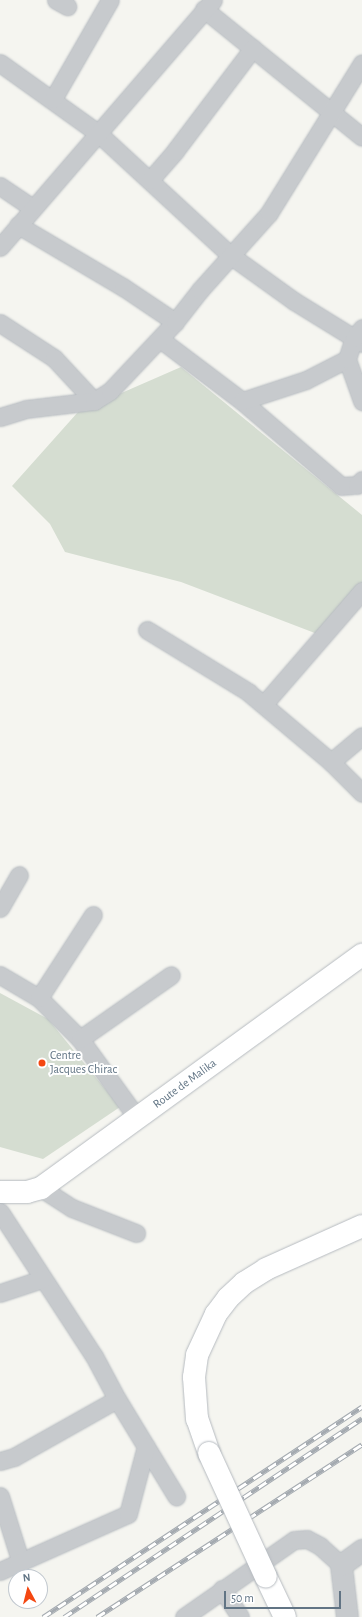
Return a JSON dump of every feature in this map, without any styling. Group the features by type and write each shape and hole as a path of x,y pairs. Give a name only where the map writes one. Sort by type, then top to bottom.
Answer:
{"main road":[{"name":"Route de Malika","path":"0,1192 27,1192 41,1188 362,955"},
{"path":"285,1617 208,1453 197,1419 194,1377 197,1355 216,1314 233,1293 266,1269 362,1226"}],"street":[{"path":"53,99 110,0"},
{"path":"0,247 99,134 208,5 253,48 362,137"},
{"path":"150,180 175,151 253,48"},
{"path":"0,63 53,99 99,134 230,255 294,301 359,337 347,359 306,380 242,401"},
{"path":"0,417 26,409 94,402 110,391 160,339 230,255 245,243 269,213 362,63"},
{"path":"0,186 33,208"},
{"path":"18,225 123,287 175,322"},
{"path":"0,323 54,358 94,402"},
{"path":"160,339 242,401 341,486 357,485 362,480"},
{"path":"347,359 362,401"},
{"path":"264,704 362,591"},
{"path":"147,630 197,658 264,704 331,762 362,793"},
{"path":"331,762 362,736"},
{"path":"0,908 19,875"},
{"path":"39,998 93,915"},
{"path":"0,975 39,998 80,1039 138,1119"},
{"path":"80,1039 171,975"},
{"path":"41,1188 72,1208 136,1233"},
{"path":"0,1212 42,1279 94,1356 117,1399 176,1496"},
{"path":"0,1292 42,1279"},
{"path":"0,1460 14,1457 117,1399"},
{"path":"0,1571 21,1563 128,1514 146,1446"},
{"path":"0,1496 21,1563"},
{"path":"184,1617 294,1540 307,1539 313,1542 341,1565 347,1617"},
{"path":"341,1565 362,1550"},
{"path":"222,1589 240,1617"}],"shaded area":[{"path":"181,367 362,515 362,588 320,635 181,582 65,552 50,524 12,486 78,412"},
{"name":"Centre Jacques Chirac","path":"0,993 48,1019 120,1107 43,1159 0,1147"}],"railway":[{"path":"43,1617 362,1407"},
{"path":"64,1617 362,1418"},
{"path":"97,1617 362,1444"}],"place":[{"name":"Centre Jacques Chirac","path":"42,1063"}]}
